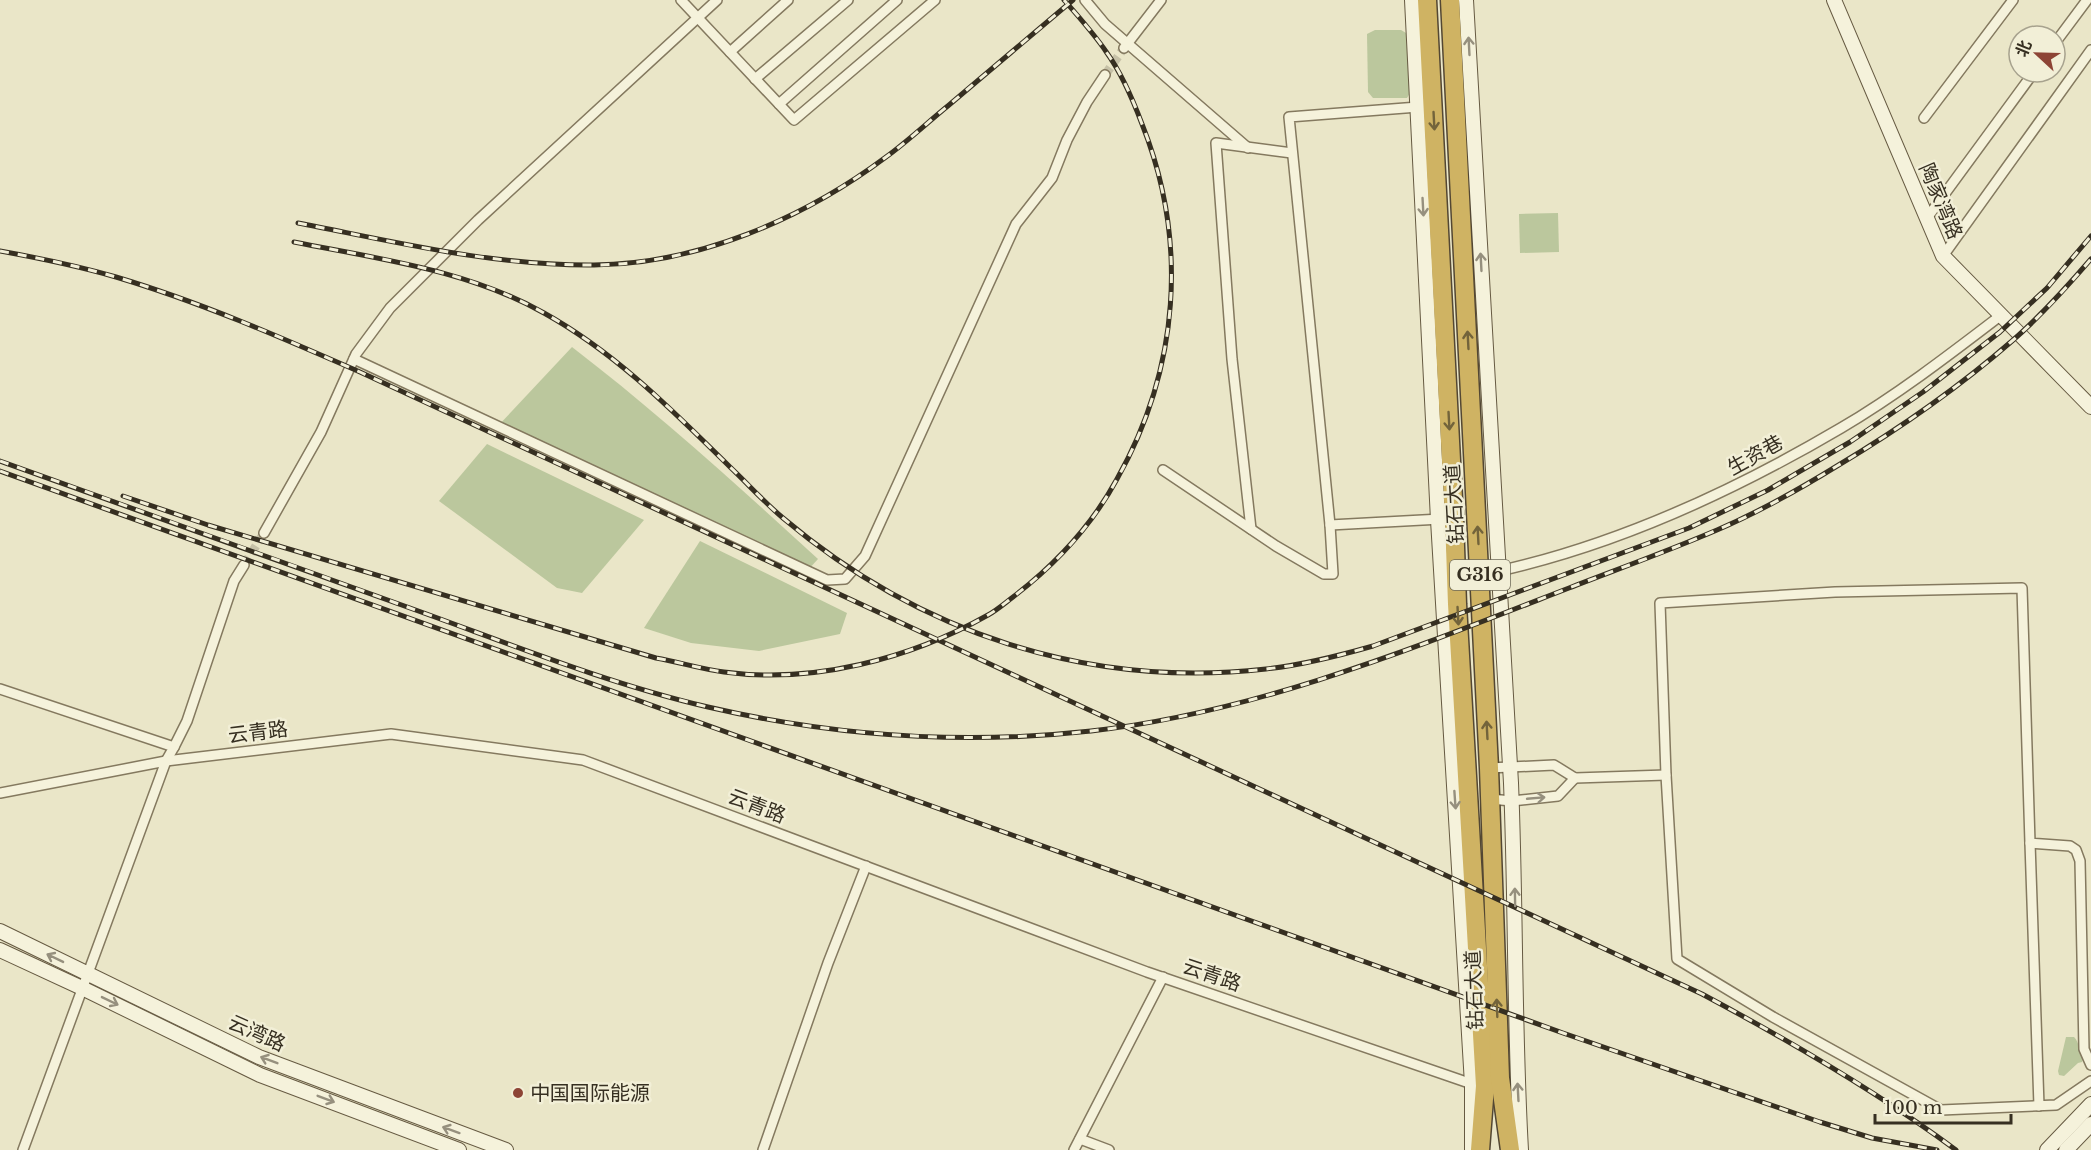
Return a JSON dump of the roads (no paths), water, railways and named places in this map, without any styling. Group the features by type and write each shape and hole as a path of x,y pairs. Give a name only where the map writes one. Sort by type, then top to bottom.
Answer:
{"highway":[{"name":"钻石大道","path":"1427,0 1424,77 1446,519 1458,616 1486,1082 1510,1150"},
{"name":"钻石大道","path":"1450,0 1490,799 1486,1147"},
{"path":"1486,1082 1503,1150"}],"street":[{"path":"681,0 794,120 935,0"},
{"path":"264,533 321,432 354,359 390,308 478,220 717,0"},
{"path":"730,52 788,0"},
{"path":"755,79 848,0"},
{"path":"779,104 897,0"},
{"path":"1085,0 1125,45 1248,148"},
{"path":"1125,45 1161,0"},
{"path":"1412,0 1424,77 1418,107 1432,236"},
{"path":"1466,0 1512,801 1521,1150"},
{"name":"陶家湾路","path":"1834,0 1943,256 2091,407"},
{"path":"1924,118 2013,0"},
{"path":"2067,26 2086,0"},
{"path":"1943,256 2091,50"},
{"path":"354,359 827,580 845,579 865,556 1016,224 1052,178 1066,140 1105,75"},
{"path":"1927,218 2025,84"},
{"path":"1164,470 1251,529 1324,574 1334,574 1289,117 1418,107"},
{"path":"1251,529 1232,359 1216,143 1292,153"},
{"name":"生资巷","path":"1499,571 1548,560 1725,492 1842,428 1926,372 2001,316"},
{"path":"1330,525 1446,519 1469,1026 1486,1082"},
{"path":"23,1150 166,761 187,721 234,581 244,565"},
{"path":"2039,1106 2022,588 1835,592 1660,603 1666,775 1677,959 1773,1017 1941,1110 2039,1106 2056,1105 2091,1081"},
{"path":"0,689 174,747"},
{"name":"云青路","path":"0,793 166,761 391,734 584,760 1163,977 1486,1082"},
{"path":"1489,768 1554,765 1575,778 1666,775"},
{"path":"1490,799 1512,801 1558,796 1575,778"},
{"path":"2030,843 2070,846 2076,850 2080,861 2084,1049 2091,1065"},
{"path":"764,1150 828,963 866,866"},
{"name":"云湾路","path":"0,932 259,1057 506,1150"},
{"name":"云湾路","path":"0,950 260,1075 459,1150"},
{"path":"1074,1150 1163,977"},
{"path":"1472,1150 1486,1082 1516,1009"},
{"path":"2047,1150 2091,1104"},
{"path":"2066,1150 2091,1124"},
{"path":"1080,1139 1109,1150"}],"tunnel":[{"path":"1105,75 1124,48"},
{"path":"244,565 264,533"}],"railway":[{"path":"123,496 208,525 656,658 724,672 758,675 826,671 894,656 958,631 988,615 1029,584 1058,558 1096,513 1117,479 1138,437 1154,394 1165,349 1170,304 1171,259 1167,214 1157,169 1127,87 1102,46 1064,0"},
{"path":"298,223 445,252 519,262 594,265 633,263 710,247 785,218 854,179 902,145 1073,0"},
{"path":"294,242 454,276 515,298 544,313 619,364 687,425 783,518 836,558 891,593 949,622 1009,644 1071,660 1135,670 1200,673 1280,667 1320,660 1373,646 1689,528 1768,490 1850,442 1923,392 2000,332 2047,288 2091,236"},
{"path":"0,251 87,269 178,297 360,372 1702,994 1832,1068 1895,1107 1956,1150"},
{"path":"0,461 550,659 628,685 708,707 803,725 898,735 995,737 1091,731 1153,722 1214,709 1334,675 1452,633 1662,553 1733,523 1822,475 1928,407 2023,331 2053,302 2091,259"},
{"path":"0,471 1563,1033 1820,1122 1872,1138 1937,1150"}],"place":[{"name":"中国国际能源","path":"518,1093"}]}
